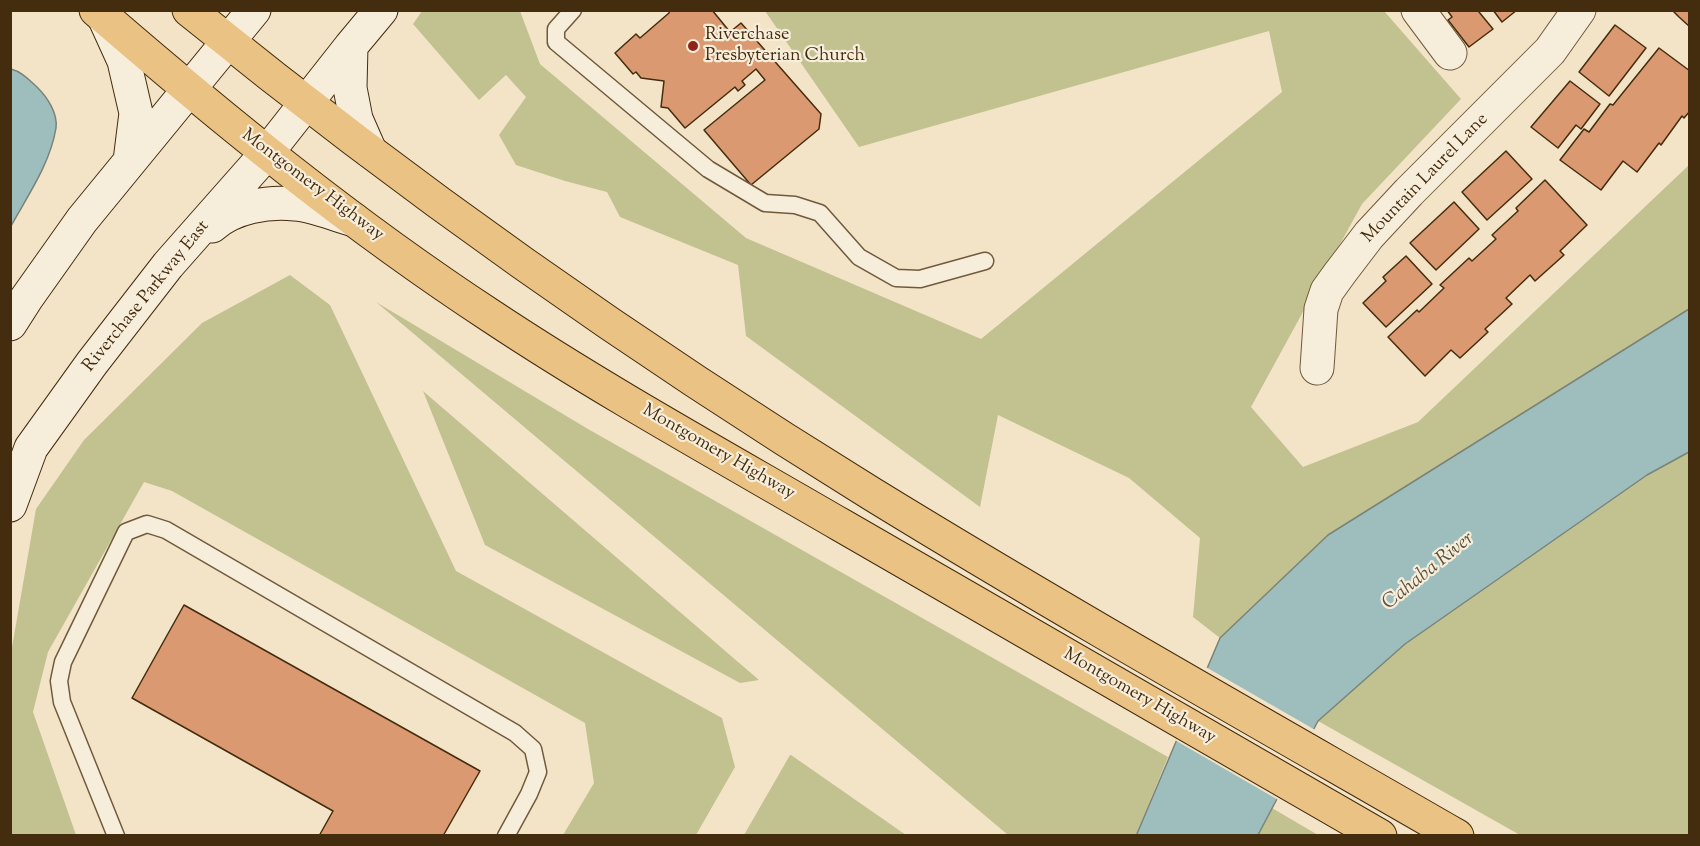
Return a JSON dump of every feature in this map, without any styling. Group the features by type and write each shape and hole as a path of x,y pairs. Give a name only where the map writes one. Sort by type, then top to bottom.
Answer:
{"main road":[{"path":"189,10 370,151 569,296 703,386 871,493 1096,627 1457,836"},
{"name":"Montgomery Highway","path":"100,14 266,154 491,316 620,396 1380,836"}],"street":[{"path":"10,324 81,220 254,10"},
{"name":"Riverchase Parkway East","path":"10,505 31,448 92,363 168,265 266,154 381,10"},
{"path":"1418,10 1450,53"},
{"name":"Mountain Laurel Lane","path":"1317,368 1321,309 1327,291 1340,273 1369,235 1409,192 1550,51 1579,10"},
{"path":"100,14 124,61 136,113 130,161"},
{"path":"351,46 350,88 356,119 370,151"},
{"path":"168,265 217,221 251,206 296,204 357,221"}],"lane":[{"path":"573,10 556,29 556,42 708,169 765,202 795,205 820,213 859,257 896,278 920,279 985,261"},
{"path":"116,836 62,702 58,681 63,662 126,532 147,524 166,530 515,733 533,748 538,772 506,836"}],"green space":[{"path":"422,11 520,11 540,64 746,238 981,339 1282,92 1269,31 859,147 765,11 1384,11 1461,99 1362,204 1251,407 1303,467 1418,422 1689,165 1689,309 1328,535 1220,638 1193,617 1200,538 1129,478 998,415 980,507 746,336 738,265 620,217 607,192 516,165 499,135 526,97 506,75 479,100 413,24"},
{"path":"290,275 330,305 456,571 722,718 735,767 696,835 563,835 594,783 585,723 172,491 144,482 48,652 33,712 76,835 11,835 11,653 36,509 84,440 202,323"},
{"path":"376,302 588,429 1168,757 1136,835 1008,835"},
{"path":"423,391 759,680 740,683 485,545"},
{"path":"1689,452 1689,835 1520,835 1318,721 1405,644 1647,475"},
{"path":"791,755 906,835 744,835"},
{"path":"1272,808 1318,835 1258,835"}],"water":[{"path":"11,69 25,76 48,100 55,117 56,128 44,167 11,226"},
{"name":"Cahaba River","path":"1689,309 1689,452 1647,475 1405,644 1318,721 1258,835 1136,836 1220,638 1328,535"}],"pier":[{"path":"1204,666 1317,731 1280,801 1173,739"}],"building":[{"name":"Riverchase Presbyterian Church","path":"670,10 712,10 730,32 741,23 821,114 819,129 751,185 704,130 765,80 756,69 742,81 745,85 738,91 735,87 685,128 668,108 661,107 664,81 641,78 636,72 633,74 615,53 636,34 640,38"},
{"path":"1447,10 1481,10 1479,12 1493,29 1469,47 1448,20 1452,17"},
{"path":"1493,10 1517,10 1502,22"},
{"path":"1672,10 1690,10 1690,27 1679,17"},
{"path":"1615,25 1646,48 1609,96 1579,72"},
{"path":"1659,48 1690,71 1690,111 1684,118 1682,116 1637,172 1623,161 1601,190 1560,160 1584,129 1589,132 1610,104 1613,105"},
{"path":"1570,81 1600,104 1581,129 1576,125 1558,148 1531,127"},
{"path":"1506,151 1532,179 1487,220 1462,192"},
{"path":"1545,180 1587,225 1560,251 1564,255 1535,281 1530,275 1506,298 1512,304 1485,329 1488,332 1460,358 1451,350 1425,376 1388,337 1444,288 1440,285 1469,258 1472,261 1496,239 1492,235 1518,211 1516,208"},
{"path":"1454,202 1479,229 1436,270 1410,243"},
{"path":"1406,256 1432,284 1386,327 1363,303 1386,281 1383,277"},
{"path":"184,605 480,771 443,836 319,836 333,811 132,698"}],"place":[{"name":"Riverchase Presbyterian Church","path":"693,46"}]}
